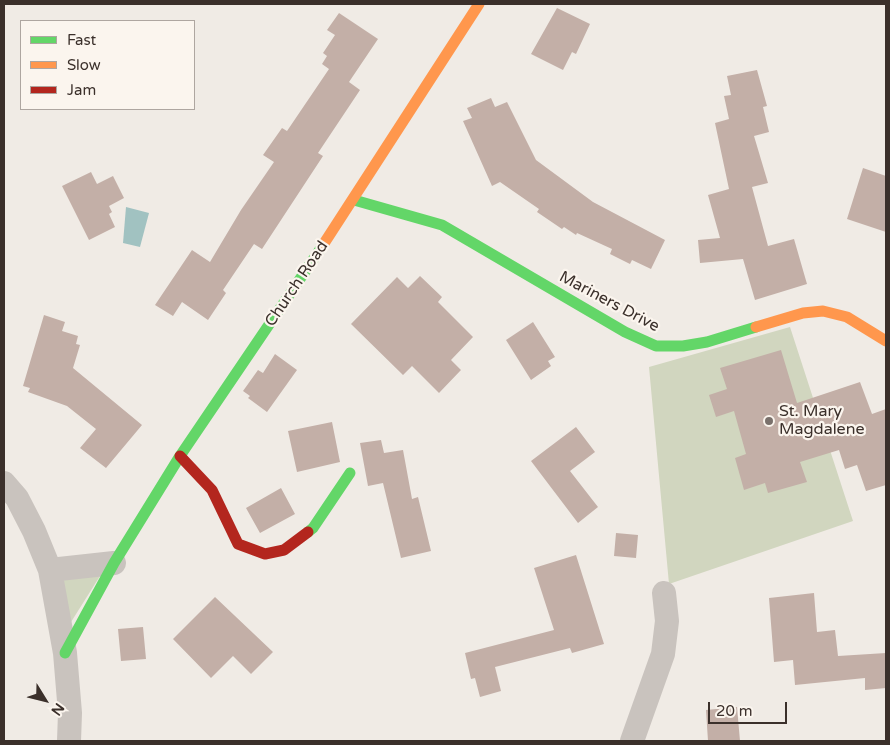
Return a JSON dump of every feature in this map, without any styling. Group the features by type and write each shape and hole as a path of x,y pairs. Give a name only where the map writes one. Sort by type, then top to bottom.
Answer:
{"street":[{"name":"Church Road","path":"65,652 114,563 180,456 354,200 478,4"},
{"name":"Mariners Drive","path":"354,200 442,225 625,332 656,346 683,346 707,342 803,313 823,311 846,317 886,341"},
{"path":"180,456 212,490 238,544 252,551 265,554 284,550 313,528 350,473"},
{"path":"4,483 16,498 34,531 50,570 65,652 70,713 69,741"},
{"path":"50,570 114,563"},
{"path":"632,741 663,654 667,621 664,593"}],"green space":[{"path":"790,327 853,521 669,584 649,367"},
{"path":"100,576 66,630 58,580"}],"water":[{"path":"126,207 149,213 140,247 123,243"}],"building":[{"path":"557,8 590,24 576,54 572,52 563,70 531,54"},
{"path":"339,13 378,39 349,82 360,90 318,153 323,156 262,249 254,244 223,290 226,293 208,320 182,302 173,316 155,305 192,250 210,262 241,210 274,162 263,155 282,128 287,131 329,69 322,64 327,56 323,53 335,35 327,30"},
{"path":"757,70 767,106 763,107 769,132 754,136 768,183 752,187 768,246 794,239 807,284 755,300 743,259 700,263 698,240 720,238 708,195 729,189 715,123 729,119 724,96 731,95 727,76"},
{"path":"491,98 495,107 507,102 536,160 593,202 665,240 651,269 632,260 630,264 610,254 612,249 577,233 576,235 564,227 562,229 537,212 539,209 500,182 492,186 463,121 472,118 467,108"},
{"path":"863,168 886,176 886,232 847,219"},
{"path":"91,172 97,184 113,176 124,198 109,206 112,212 109,214 115,227 89,240 62,186"},
{"path":"420,276 442,297 438,302 473,337 451,360 461,370 439,393 412,366 403,375 351,324 397,277 408,288"},
{"path":"44,315 65,322 62,331 78,336 76,344 80,345 73,368 142,425 106,468 80,448 96,429 67,406 28,392 30,388 23,386"},
{"path":"533,322 555,357 548,361 551,366 531,380 506,340"},
{"name":"St. Mary Magdalene","path":"781,350 797,403 860,382 872,414 886,409 886,485 866,491 857,465 845,469 839,450 800,462 807,482 768,493 765,483 744,490 735,458 746,454 734,411 716,417 709,395 727,389 720,368"},
{"path":"275,354 297,370 267,412 248,398 250,396 243,391 258,370 263,373"},
{"path":"332,422 340,462 297,472 288,431"},
{"path":"576,427 595,452 570,471 598,507 578,523 531,461"},
{"path":"381,440 384,453 403,450 412,499 418,497 431,551 401,558 383,483 368,486 360,443"},
{"path":"281,488 295,514 260,533 246,508"},
{"path":"616,533 638,535 636,558 614,556"},
{"path":"576,555 604,644 572,653 570,648 495,667 501,691 480,697 475,678 471,679 465,653 554,630 534,568"},
{"path":"814,593 817,632 835,630 838,656 886,653 886,688 865,690 865,678 795,685 793,660 774,662 769,598"},
{"path":"215,597 273,652 251,674 233,656 211,678 173,639"},
{"path":"143,627 146,659 121,661 118,629"},
{"path":"737,707 740,741 708,741 706,710"}],"traffic: fast":[{"path":"354,200 442,225 625,332 656,346 683,346 707,342 756,327"},
{"path":"65,653 114,563 180,456 323,245"},
{"path":"308,532 313,528 350,473"}],"traffic: slow":[{"path":"323,245 479,4"},
{"path":"756,327 803,313 823,311 847,317 886,341"}],"traffic: jam":[{"path":"180,456 212,490 238,544 265,554 284,550 308,532"}],"place":[{"name":"St. Mary Magdalene","path":"769,421"}]}
